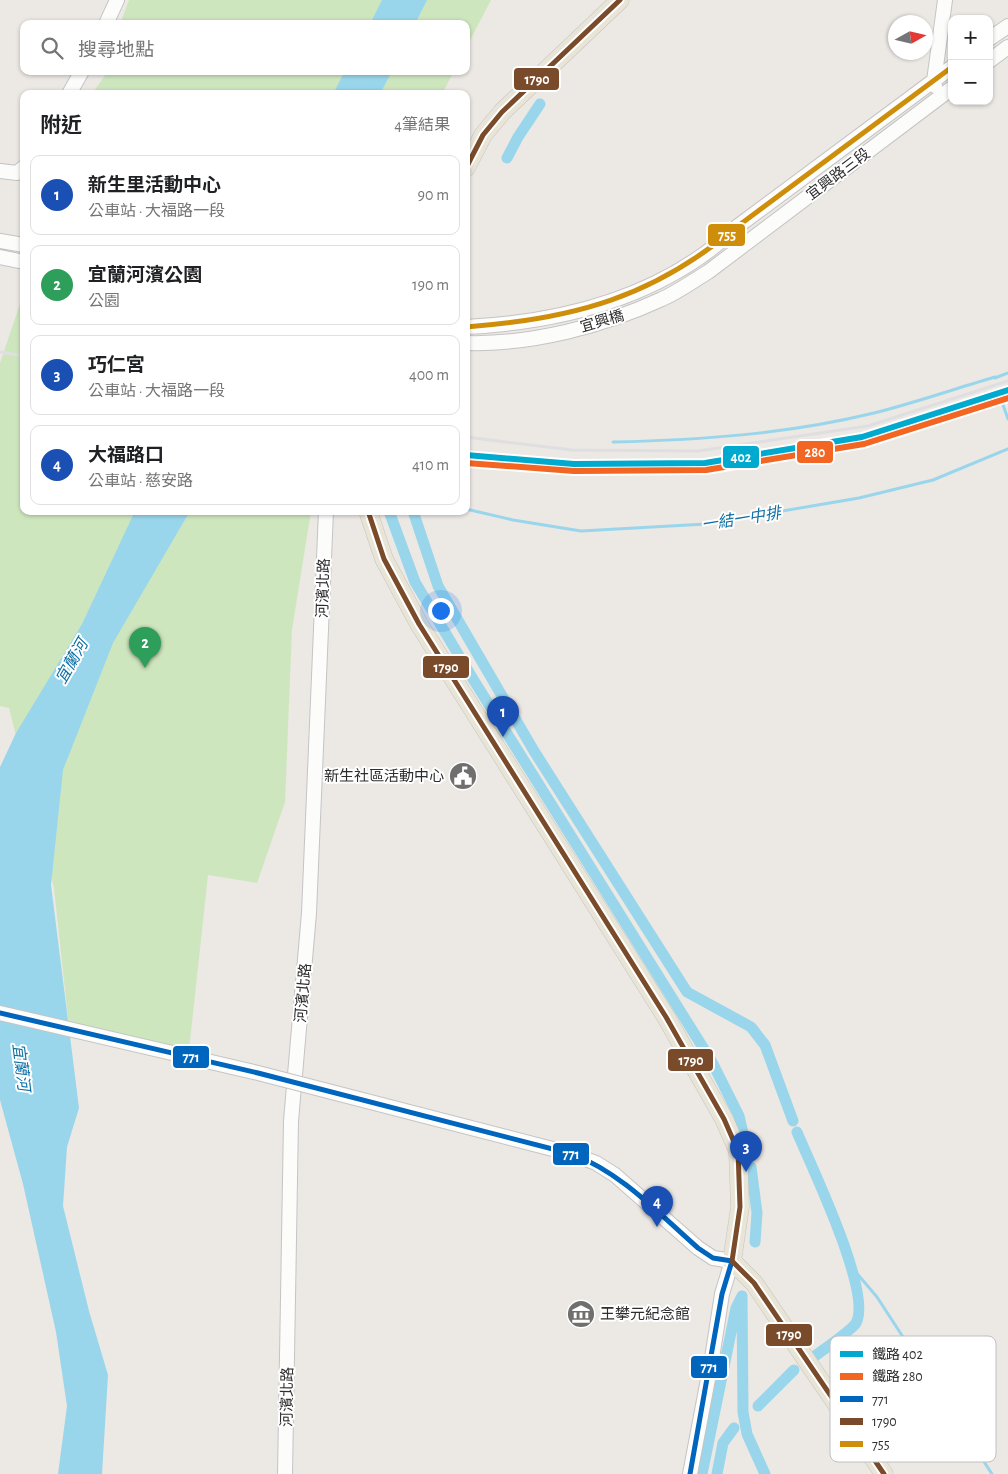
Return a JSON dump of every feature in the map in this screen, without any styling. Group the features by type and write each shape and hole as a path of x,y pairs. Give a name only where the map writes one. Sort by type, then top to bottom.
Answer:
{"main road":[{"path":"470,160 483,135 502,112 620,0"},
{"path":"369,515 384,559 418,624 666,1017 724,1119 738,1152 740,1207 732,1261 754,1283 830,1395"},
{"path":"876,1462 884,1474"}],"street":[{"path":"108,20 117,0"},
{"path":"939,98 934,80 945,0"},
{"path":"993,37 1008,26"},
{"path":"990,60 1008,47"},
{"name":"宜興路三段","path":"714,249 738,226 948,70"},
{"path":"71,90 80,75"},
{"name":"宜興路三段","path":"724,260 948,91"},
{"path":"0,171 20,170"},
{"path":"0,241 20,244"},
{"name":"宜興橋","path":"470,328 504,325 578,312 630,295 660,282 714,249"},
{"path":"0,257 20,261"},
{"name":"宜興橋","path":"470,343 526,338 607,321 664,298 724,260"},
{"name":"河濱北路","path":"285,1474 291,1121 309,914 326,515"},
{"path":"0,1013 267,1076 572,1154 596,1163 615,1175 698,1248 713,1258 732,1261 722,1294 690,1474"}],"green space":[{"path":"129,0 491,0 470,40 470,20 122,20"},
{"path":"105,75 452,75 444,90 95,90"},
{"path":"20,304 20,515 310,515 292,630 285,802 257,883 208,875 189,1050 69,1027 54,888 9,708 0,706 0,363"}],"water":[{"path":"382,0 427,0 417,20 372,20"},
{"path":"343,75 390,75 382,90 335,90"},
{"name":"宜蘭河","path":"133,515 188,515 113,643 63,770 51,885 79,1108 67,1147 63,1206 89,1311 108,1375 102,1474 58,1474 67,1406 56,1332 23,1184 0,1100 0,767 16,733 82,624"}],"waterway":[{"path":"507,158 518,137 540,104"},
{"name":"一結一中排","path":"995,378 1008,373"},
{"path":"613,442 679,440 744,435 809,426 874,413 995,377"},
{"name":"一結一中排","path":"1001,399 1008,419"},
{"name":"一結一中排","path":"470,510 513,520 581,531 706,524 859,498 933,480 1008,449"},
{"path":"390,515 415,582 473,679 712,1062 739,1116 744,1137"},
{"path":"414,515 438,586 534,751 687,992 751,1027 765,1045 793,1121"},
{"path":"797,1132 838,1229 856,1285 859,1308 856,1323 842,1336"},
{"path":"751,1167 757,1213 755,1242"},
{"path":"854,1270 877,1297 902,1336"},
{"path":"742,1296 743,1412 747,1434 765,1474"},
{"path":"702,1474 736,1308 742,1296"},
{"path":"815,1356 830,1345"},
{"path":"758,1406 794,1370"},
{"path":"717,1474 723,1443 734,1428"},
{"path":"984,1462 992,1474"}],"railway":[{"path":"0,352 20,355"},
{"path":"470,437 572,450 698,451 868,426 1008,381"}],"rail line":[{"name":"402","path":"470,455 574,464 705,463 862,437 1008,390"},
{"name":"280","path":"470,463 574,471 706,470 864,444 1008,398"}],"transit line":[{"name":"1790","path":"470,160 483,135 502,112 620,0"},
{"name":"755","path":"470,327 542,318 577,310 611,300 644,287 675,271 707,250 948,70"},
{"name":"1790","path":"369,515 384,559 419,624 666,1017 724,1119 738,1151 740,1207 732,1261"},
{"name":"771","path":"0,1013 258,1073 572,1154 590,1162 623,1183 698,1248 713,1258 732,1261"},
{"name":"771","path":"690,1474 722,1294 732,1261"},
{"name":"1790","path":"732,1261 754,1283 830,1395"},
{"name":"1790","path":"876,1462 884,1474"}],"place":[{"name":"宜蘭河濱公園","path":"145,668"},
{"name":"新生里活動中心","path":"503,737"},
{"name":"新生社區活動中心","path":"463,776"},
{"name":"巧仁宮","path":"746,1172"},
{"name":"大福路口","path":"657,1227"},
{"name":"王攀元紀念館","path":"581,1314"}]}
